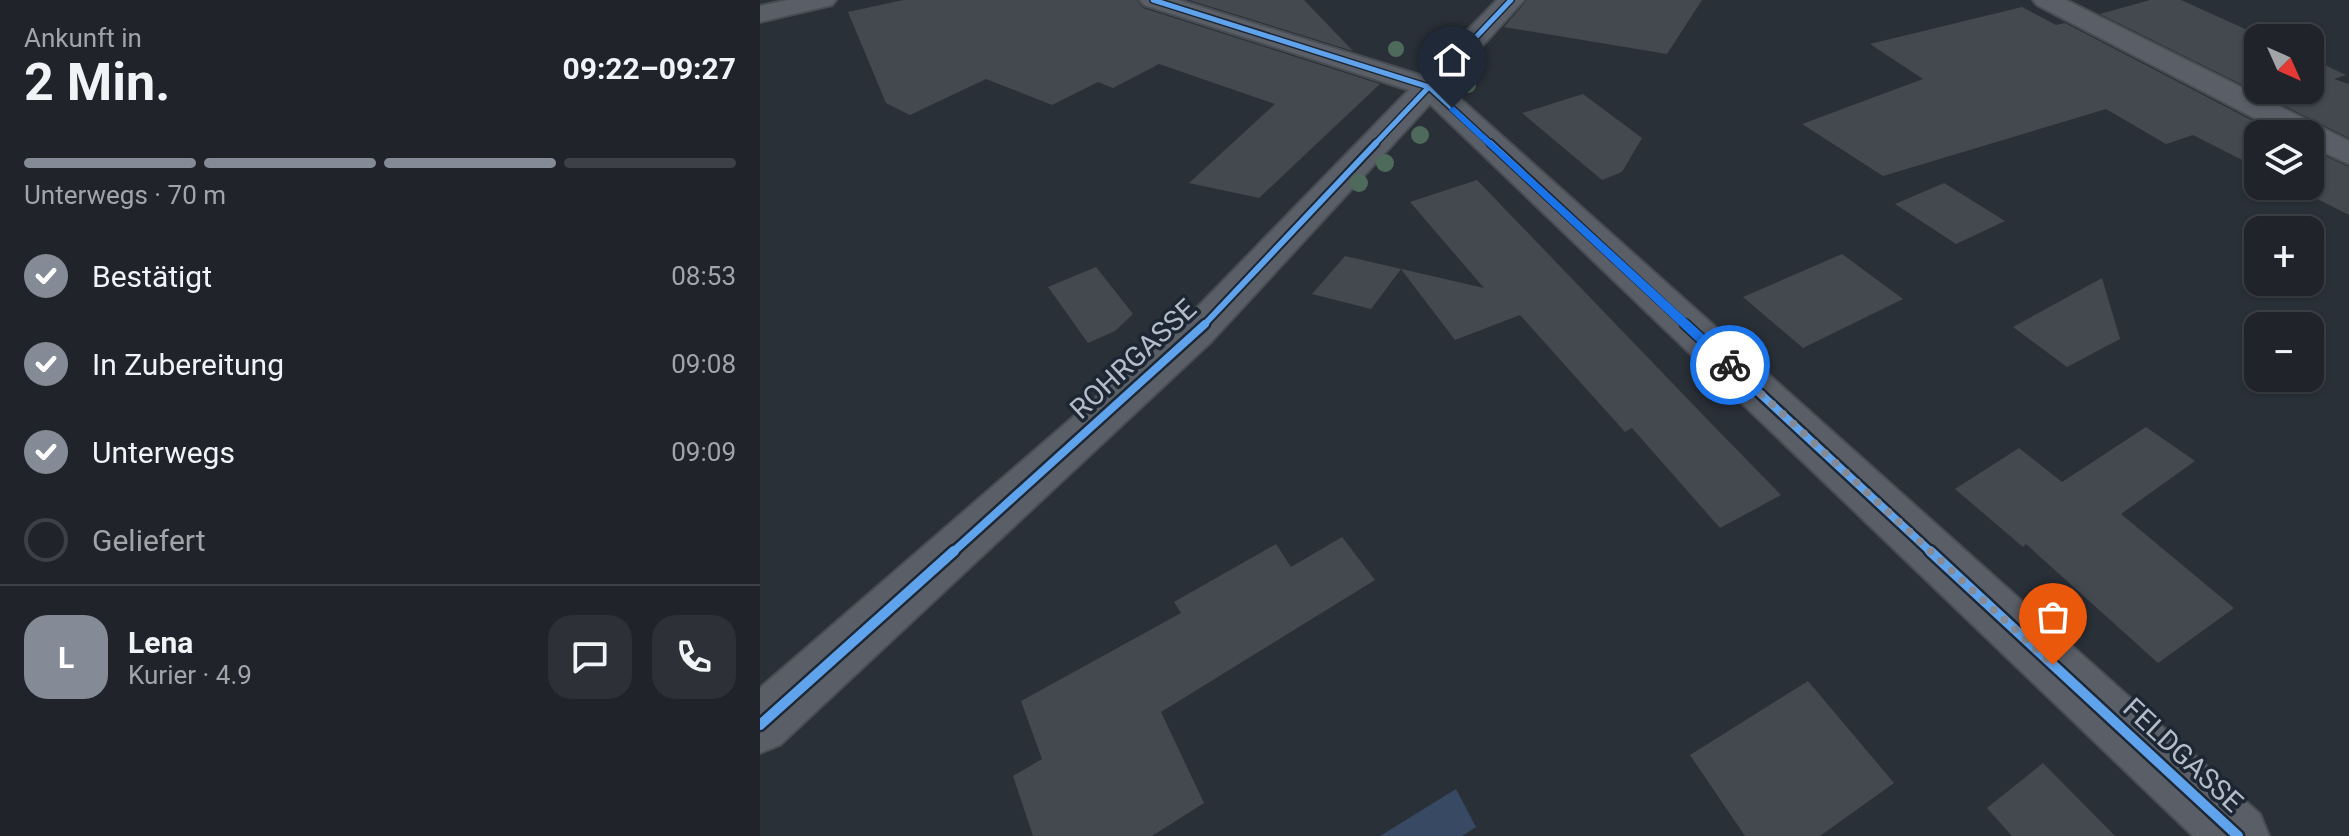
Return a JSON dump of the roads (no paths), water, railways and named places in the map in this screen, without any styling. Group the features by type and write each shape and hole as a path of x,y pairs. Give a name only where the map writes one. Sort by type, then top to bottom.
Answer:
{"street":[{"path":"760,14 823,0"},
{"name":"FELDGASSE","path":"1153,0 1429,87 2238,836"},
{"name":"ROHRGASSE","path":"760,725 1197,332 1511,0"},
{"path":"2046,0 2282,120"},
{"path":"2324,141 2349,154"}],"water":[{"path":"1456,789 1476,827 1462,836 1380,836"}]}
